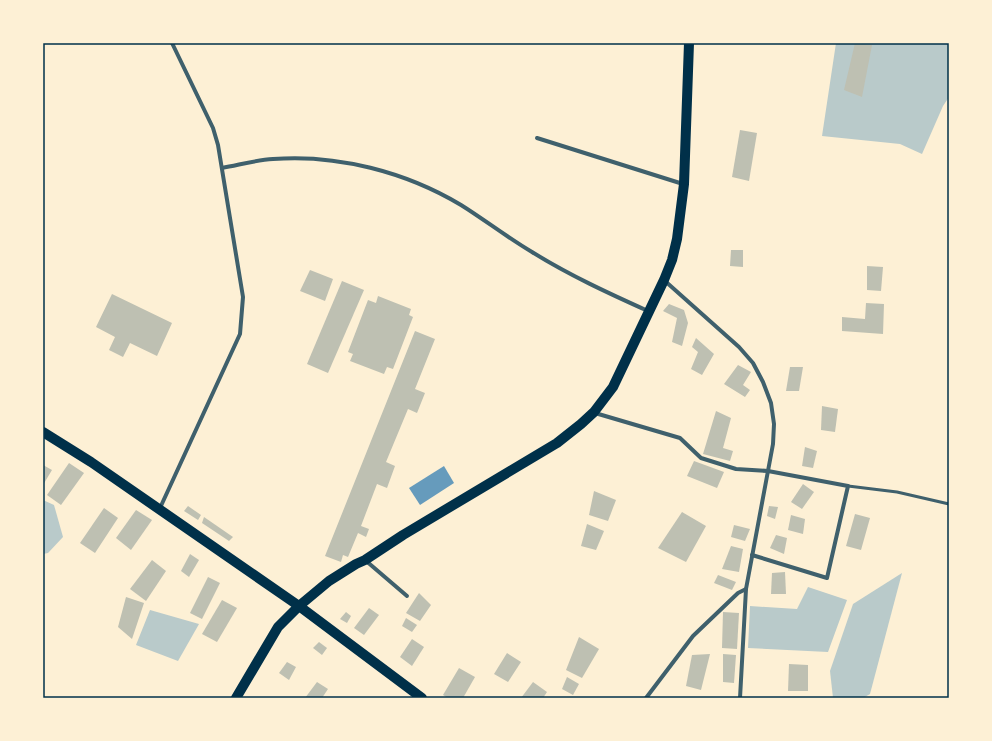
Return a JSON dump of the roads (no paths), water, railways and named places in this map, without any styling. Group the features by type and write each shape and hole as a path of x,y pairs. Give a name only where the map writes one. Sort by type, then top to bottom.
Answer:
{"main road":[{"path":"236,698 278,627 299,606 329,581 365,560 402,535 557,443 594,412 613,387 664,280 672,260 677,240 684,184 689,43"},
{"path":"43,432 91,462 299,606 422,698"}],"street":[{"path":"159,510 240,334 243,297 222,168 213,128 172,43"},
{"path":"538,138 684,184"},
{"path":"222,168 272,158 348,162 381,170 428,187 461,205 531,252 599,289 649,312"},
{"path":"664,280 739,346 753,363 771,402 774,424 768,471 746,589 740,698"},
{"path":"594,412 680,438 701,458 736,469 768,471 848,486 827,578 752,554"},
{"path":"365,560 407,596"},
{"path":"646,698 693,636 738,593 746,589"}],"lane":[{"path":"848,486 897,492 949,504"}],"water":[{"path":"444,466 454,483 420,505 409,488"}]}
